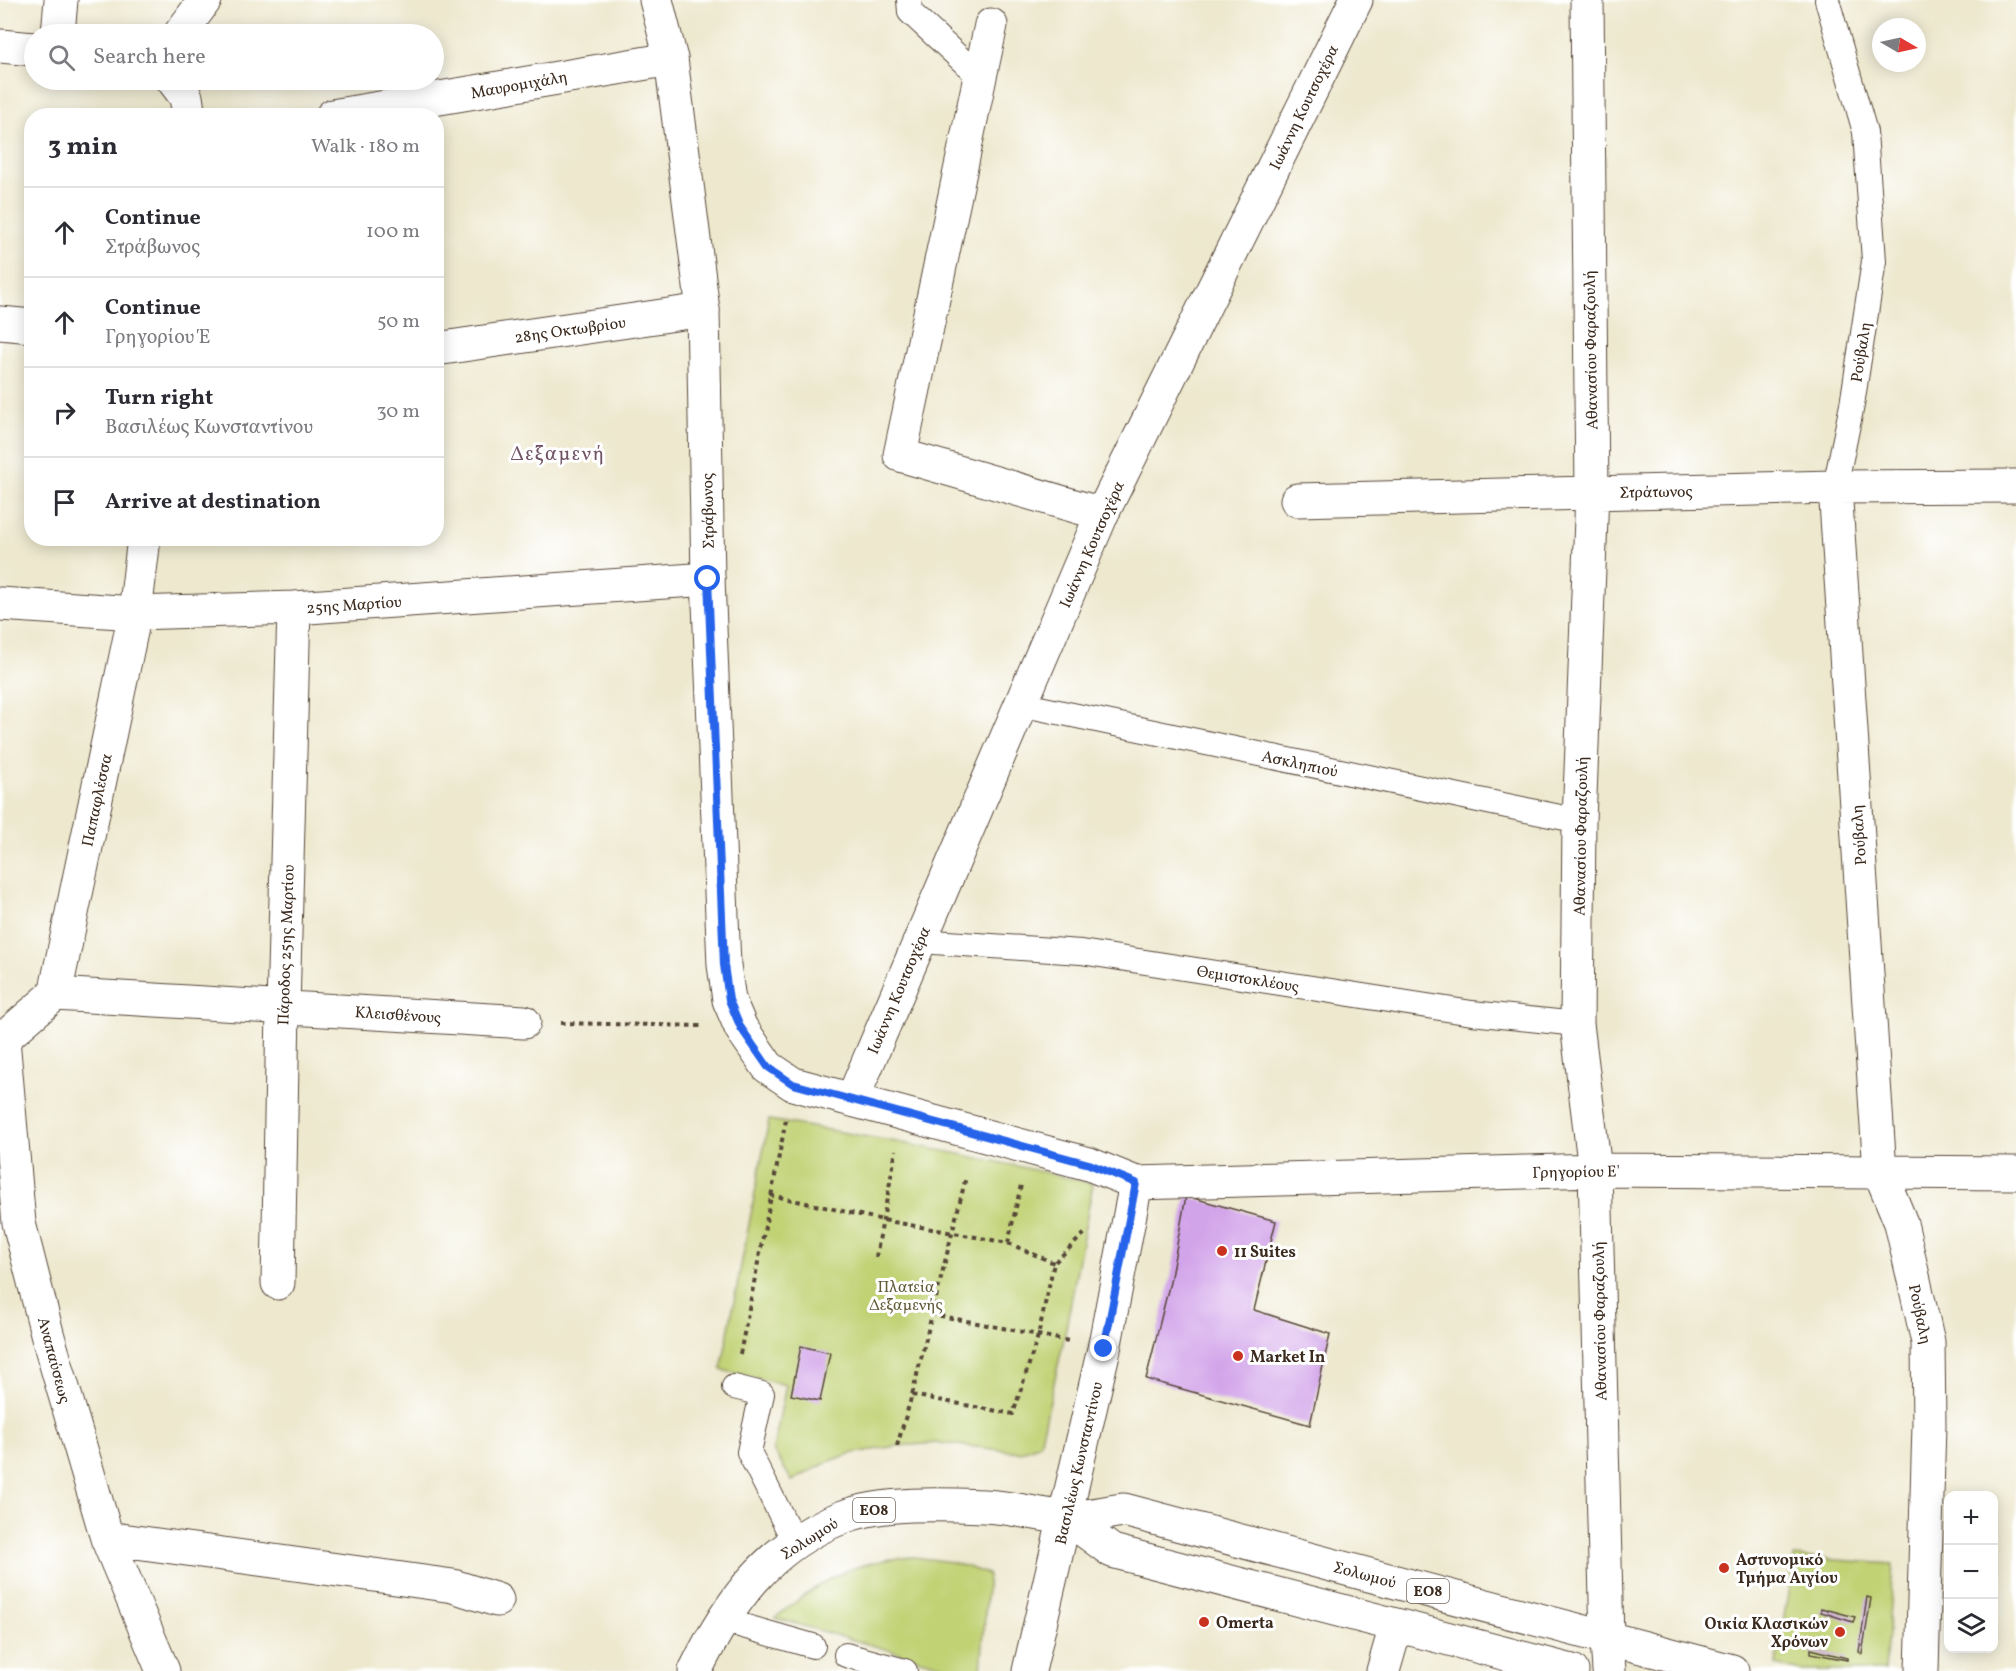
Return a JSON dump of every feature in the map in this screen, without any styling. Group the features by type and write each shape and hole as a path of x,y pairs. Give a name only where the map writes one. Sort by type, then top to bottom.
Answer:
{"street":[{"path":"59,24 61,0"},
{"path":"187,24 205,0"},
{"name":"Στράβωνος","path":"656,0 671,58 703,310 708,579 724,965 729,1000 741,1028 768,1067 793,1084 1089,1164 1136,1183"},
{"name":"Ιωάννη Κουτσοχέρα","path":"852,1100 1102,514 1356,0"},
{"name":"Αθανασίου Φαραζουλή","path":"1587,0 1592,493 1579,821 1577,1024 1595,1170 1607,1639 1610,1671"},
{"path":"991,25 900,455 1102,514"},
{"path":"0,46 24,49"},
{"name":"Μαυρομιχάλη","path":"379,108 671,58"},
{"path":"181,90 186,97 188,108"},
{"name":"28ης Οκτωβρίου","path":"444,348 703,310"},
{"path":"0,324 24,326"},
{"name":"Στράτωνος","path":"1297,500 1835,487 2016,486"},
{"name":"Ρούβαλη","path":"1835,487 1880,1172 1901,1223 1928,1342 1929,1425 1922,1671"},
{"name":"Παπαφλέσσα","path":"55,994 135,613 143,546"},
{"name":"25ης Μαρτίου","path":"0,604 135,613 294,608 708,579"},
{"name":"Πάροδος 25ης Μαρτίου","path":"278,1283 282,1007 294,608"},
{"path":"2,1038 55,994"},
{"name":"Κλεισθένους","path":"55,994 524,1022"},
{"name":"Αναπαύσεως","path":"2,1038 10,1225 63,1389 107,1538 163,1671"},
{"name":"Γρηγορίου Ε'","path":"1136,1183 1595,1170 2016,1173"},
{"name":"Βασιλέως Κωνσταντίνου","path":"1029,1671 1104,1349 1136,1183"},
{"name":"Σολωμού","path":"722,1620 742,1590 755,1576 795,1543 844,1516 900,1506 941,1504 1020,1509 1066,1517 1124,1510 1732,1671"},
{"name":"Σολωμού","path":"1066,1517 1112,1551 1572,1671"},
{"path":"107,1538 453,1586 497,1600"},
{"name":"ΕΟ8","path":"695,1671 722,1620"},
{"path":"1383,1671 1396,1626"}],"lane":[{"path":"909,0 910,12 980,77"},
{"name":"Ρούβαλη","path":"1827,0 1865,132 1874,261 1852,405 1835,487"},
{"name":"Ασκληπιού","path":"1020,704 1579,821"},
{"name":"Θεμιστοκλέους","path":"919,941 1082,952 1472,1013 1577,1024"},
{"path":"734,1387 762,1394 749,1452 795,1543"},
{"path":"722,1620 813,1646"},
{"path":"846,1655 905,1671"}],"path":[{"path":"524,1022 741,1028"},
{"path":"743,1333 793,1084"},
{"path":"876,1257 905,1114"},
{"path":"897,1446 912,1395 966,1177"},
{"path":"1008,1243 1023,1178"},
{"path":"770,1195 883,1220 1008,1243 1054,1263"},
{"path":"912,1395 1013,1414 1038,1336 1054,1263 1087,1231"},
{"path":"932,1314 1064,1340"}],"green space":[{"name":"Πλατεία Δεξαμενής","path":"769,1120 1013,1165 1093,1184 1064,1339 1040,1444 1020,1452 939,1443 897,1446 849,1454 792,1481 773,1450 786,1385 721,1370"},
{"path":"914,1557 952,1562 988,1574 981,1671 963,1671 775,1618 808,1593 839,1574 872,1562"},
{"path":"1794,1557 1893,1564 1885,1671 1801,1671 1776,1665"}],"building":[{"name":"Market In","path":"1186,1196 1276,1221 1254,1310 1330,1334 1310,1425 1146,1379 1170,1282"},
{"path":"801,1346 830,1353 820,1401 791,1395"},
{"path":"1867,1597 1871,1598 1862,1654 1859,1652"},
{"path":"1821,1608 1855,1617 1853,1622 1821,1612"},
{"path":"1811,1649 1847,1658 1847,1660 1811,1653"}],"place":[{"name":"11 Suites","path":"1222,1251"},
{"name":"Market In","path":"1238,1356"},
{"name":"Αστυνομικό Τμήμα Αιγίου","path":"1724,1568"},
{"name":"Omerta","path":"1204,1622"},
{"name":"Οικία Κλασικών Χρόνων","path":"1840,1632"}],"district":[{"name":"Δεξαμενή","path":"558,453"}],"route":[{"path":"708,579 721,928 729,1000 741,1028 768,1067 793,1084 1089,1164 1136,1183 1104,1349"}]}
